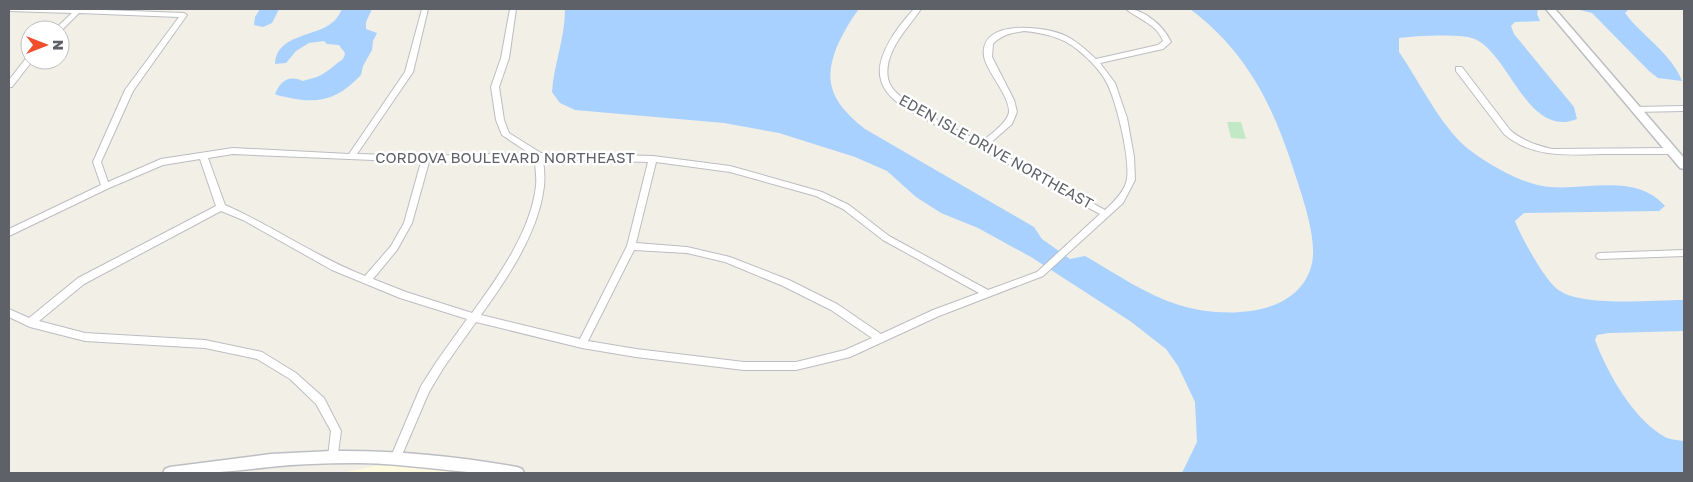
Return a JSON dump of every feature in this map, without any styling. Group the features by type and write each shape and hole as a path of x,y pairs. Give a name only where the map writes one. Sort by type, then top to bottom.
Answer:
{"street":[{"path":"9,9 184,15 129,90 97,162 106,186"},
{"path":"352,157 409,72 425,9"},
{"path":"395,459 425,389 473,317 503,277 525,235 537,200 542,170 539,156 506,135 500,120 495,87 505,58 513,9"},
{"name":"EDEN ISLE DRIVE NORTHEAST","path":"918,9 901,29 888,52 883,71 887,86 906,105 1106,214"},
{"path":"1094,62 1160,47 1167,42 1165,35 1128,9"},
{"path":"1550,9 1684,165"},
{"path":"68,20 78,10"},
{"path":"203,155 221,207 246,218 335,268 404,295 473,317 582,344 636,353 744,366 796,366 847,354 936,313 1040,274 1120,201 1131,180 1131,165 1118,100 1111,83 1094,62 1072,42 1052,34 1024,29 1009,31 995,37 989,43 988,57 1010,100 1013,112 1009,122 982,146"},
{"path":"1459,69 1514,138 1531,147 1552,152 1671,151"},
{"path":"9,85 21,70"},
{"path":"1636,110 1684,109"},
{"name":"CORDOVA BOULEVARD NORTHEAST","path":"9,233 106,186 161,162 233,150 426,159 539,156 653,159 730,169 819,194 846,206 886,238 986,293"},
{"path":"367,280 394,248 408,223 426,159"},
{"path":"582,344 631,246 653,159"},
{"path":"30,323 81,281 221,207"},
{"path":"631,246 687,250 727,258 786,283 834,307 881,339"},
{"path":"1600,256 1684,253"},
{"path":"9,312 30,323 85,337 205,344 259,356 293,376 320,401 336,431 333,457"},
{"path":"170,473 252,462 333,457 395,459 517,473"}],"shaded area":[{"path":"380,465 466,471 480,473 340,473"}],"green space":[{"path":"1227,122 1241,122 1246,139 1231,138"}],"water":[{"path":"260,9 279,9 272,23 263,27 254,25 255,17"},
{"path":"342,9 372,9 366,22 366,29 377,33 361,75 336,95 318,100 298,99 275,94 280,85 286,80 298,79 303,81 317,77 343,59 345,53 339,45 327,44 324,41 309,43 296,51 286,63 275,64 277,54 289,41 326,27 336,19"},
{"path":"565,9 859,9 839,42 831,69 831,80 833,91 844,110 865,129 1034,227 1042,239 1070,259 1085,256 1143,290 1179,305 1214,312 1234,312 1254,310 1273,305 1290,297 1303,284 1311,267 1313,245 1305,206 1286,147 1267,102 1256,81 1227,43 1190,9 1538,9 1537,14 1540,21 1515,22 1511,26 1514,34 1574,107 1577,119 1560,122 1545,117 1532,107 1499,61 1475,39 1449,36 1399,38 1399,52 1430,102 1457,138 1467,148 1495,167 1524,181 1550,187 1626,186 1653,196 1665,206 1659,211 1524,213 1515,221 1541,270 1560,291 1571,296 1602,301 1684,300 1684,331 1609,333 1597,335 1595,340 1614,381 1642,419 1665,437 1684,441 1684,473 1182,473 1197,442 1195,402 1178,366 1166,349 1130,321 1031,257 978,228 941,213 916,197 887,171 855,157 779,133 724,123 575,110 560,103 552,92 565,20"},
{"path":"1551,9 1629,9 1625,13 1671,62 1682,81 1658,78 1592,13 1580,10"}]}
